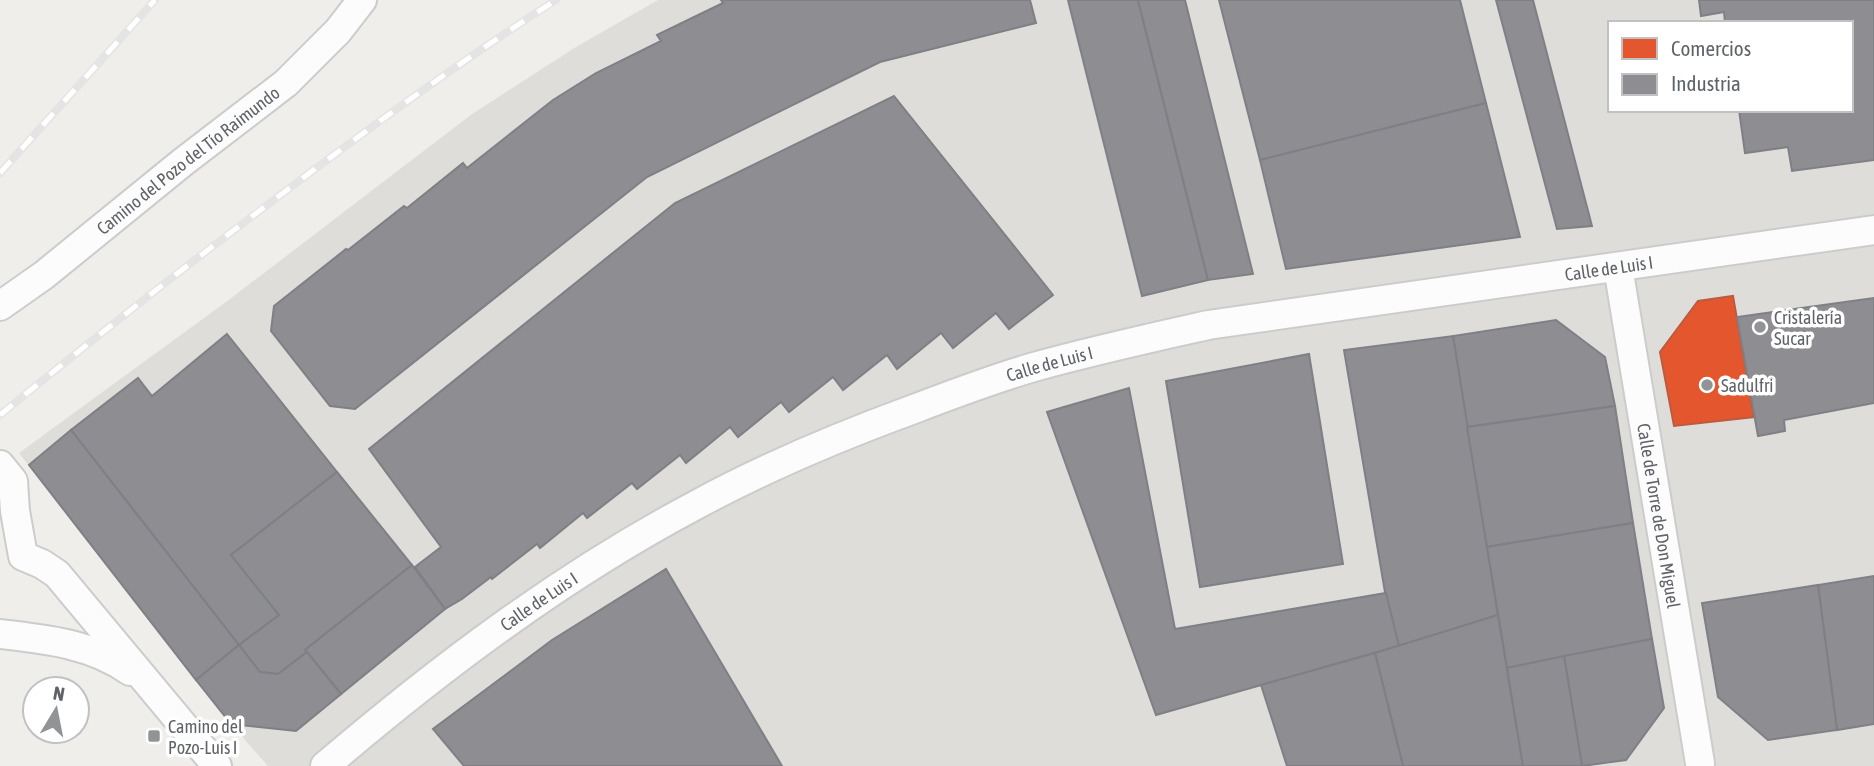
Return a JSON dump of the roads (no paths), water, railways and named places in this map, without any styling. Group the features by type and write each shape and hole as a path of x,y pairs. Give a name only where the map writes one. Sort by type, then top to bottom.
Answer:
{"street":[{"name":"Camino del Pozo del Tío Raimundo","path":"0,306 44,275 183,162 286,83 338,31 362,0"},
{"name":"Calle de Luis I","path":"325,766 489,635 558,587 639,537 698,504 853,431 942,398 1032,368 1208,325 1874,230"},
{"name":"Calle de Torre de Don Miguel","path":"1618,267 1704,765"},
{"path":"0,465 13,481 23,556 57,574 217,766"},
{"path":"0,635 54,640 91,651 122,665 147,682"}],"railway":[{"path":"0,173 155,0"},
{"path":"0,415 155,291 325,161 556,0"}],"place":[{"name":"Cristalería Sucar","path":"1760,327"},
{"name":"Sadulfri","path":"1707,385"},
{"name":"Camino del Pozo-Luis I","path":"154,736"}]}
